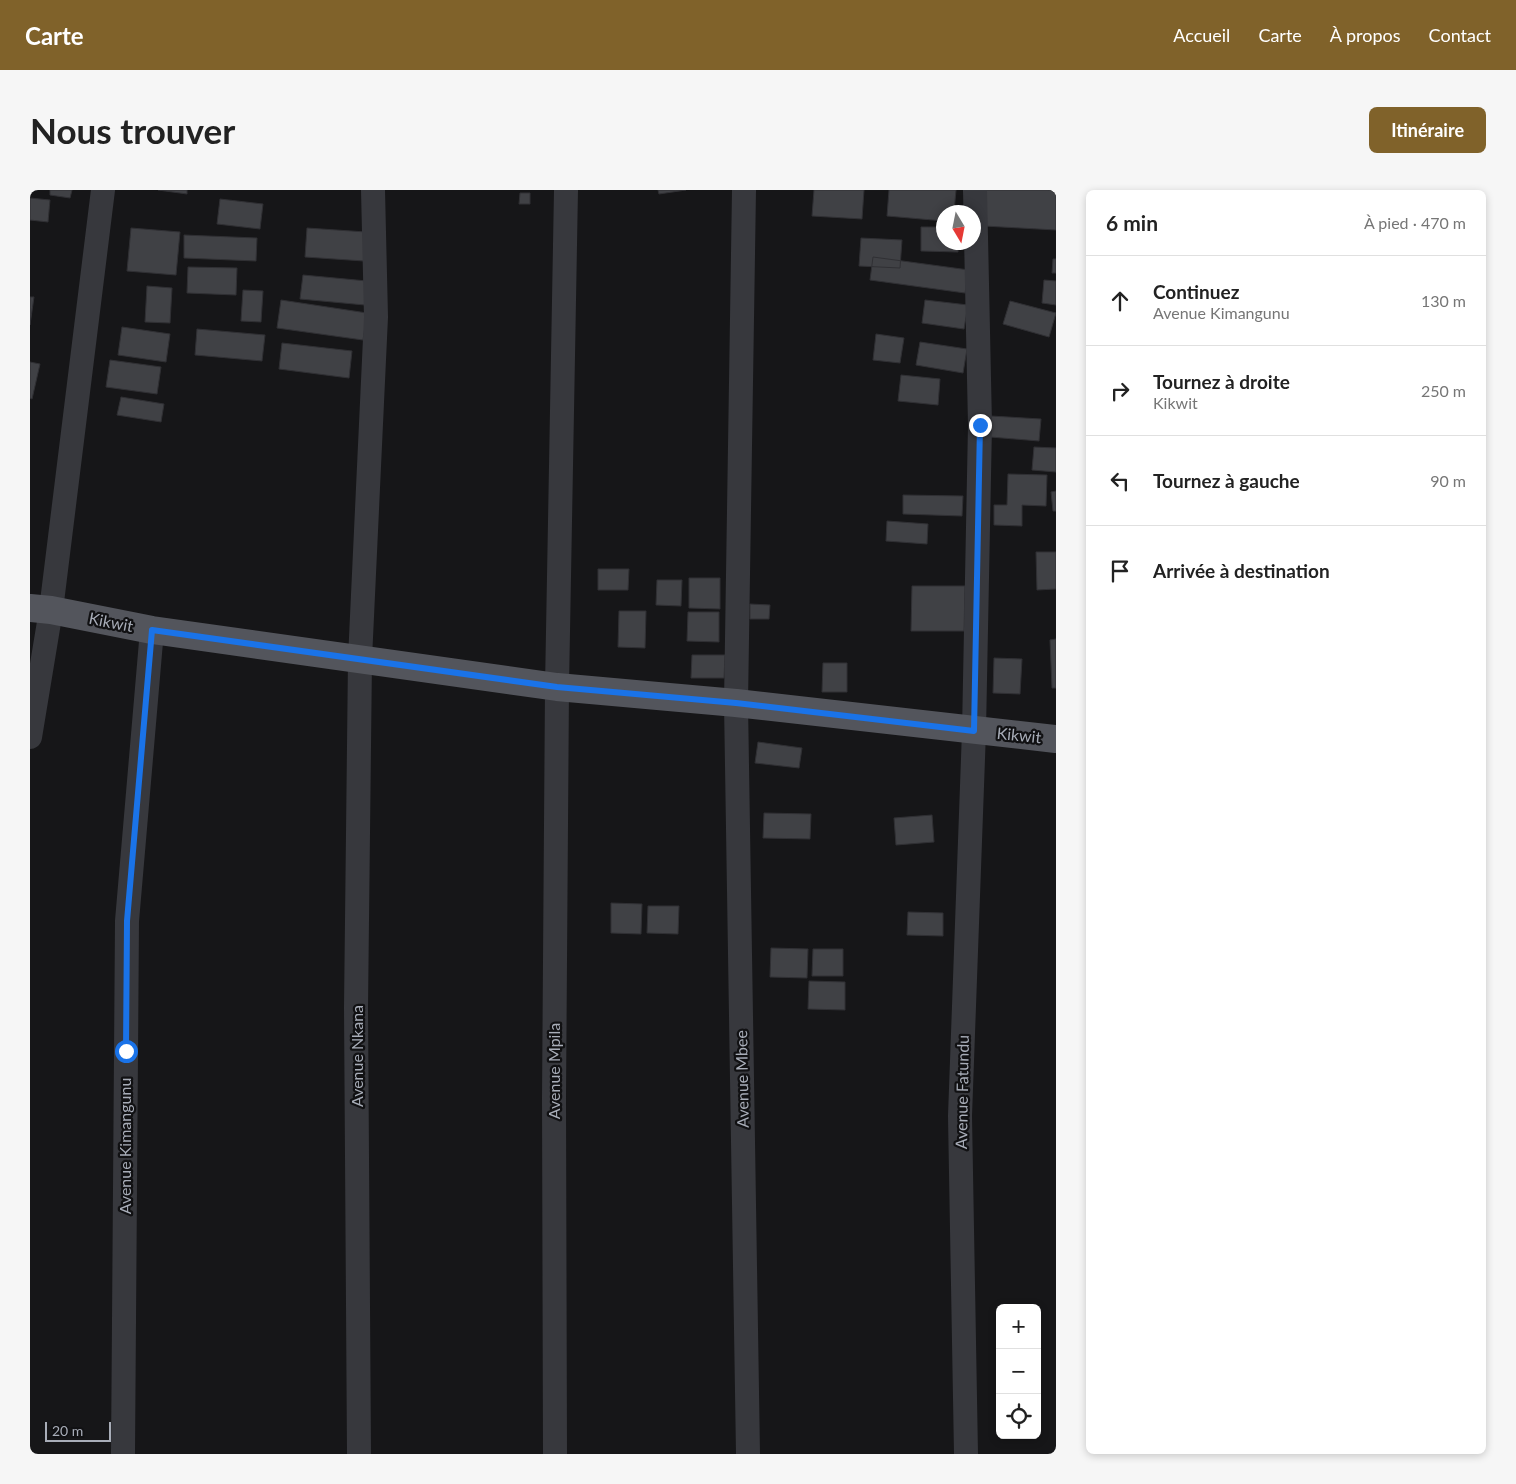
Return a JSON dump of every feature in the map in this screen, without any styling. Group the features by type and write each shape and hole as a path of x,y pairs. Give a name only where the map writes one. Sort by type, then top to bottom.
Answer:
{"main road":[{"name":"Kikwit","path":"41,609 152,630 557,687 736,703 1056,739"}],"street":[{"path":"30,737 41,609 103,190"},
{"name":"Avenue Nkana","path":"359,1454 356,1008 360,658 376,317 374,190"},
{"name":"Avenue Mpila","path":"555,1454 554,1089 557,687 566,190"},
{"name":"Avenue Mbee","path":"744,190 736,703 748,1454"},
{"name":"Avenue Fatundu","path":"966,1454 960,1116 974,731 980,425 975,190"},
{"name":"Avenue Kimangunu","path":"123,1454 127,921 152,630"}],"building":[{"path":"50,190 72,190 70,198 50,195"},
{"path":"158,190 187,190 187,194"},
{"path":"658,190 686,190 659,194"},
{"path":"814,190 864,190 862,219 812,216"},
{"path":"889,190 956,190 955,205 936,205 936,220 887,216"},
{"path":"986,190 1056,190 1056,230 984,226"},
{"path":"520,193 530,193 530,204 519,204"},
{"path":"30,198 50,200 48,222 30,220"},
{"path":"220,199 263,204 260,229 217,224"},
{"path":"921,227 936,227 936,250 958,250 958,252 921,251"},
{"path":"131,228 180,232 176,275 127,271"},
{"path":"307,228 366,232 364,261 305,257"},
{"path":"184,235 257,238 256,261 184,258"},
{"path":"861,238 902,240 900,268 859,266"},
{"path":"873,257 969,270 965,293 870,280"},
{"path":"1053,259 1056,259 1056,273 1052,273"},
{"path":"188,267 237,268 236,295 187,293"},
{"path":"303,275 367,281 365,305 300,299"},
{"path":"1044,280 1056,281 1056,305 1042,303"},
{"path":"147,286 172,288 170,323 145,322"},
{"path":"243,290 263,291 261,322 241,321"},
{"path":"30,297 34,297 30,325"},
{"path":"281,300 367,313 363,340 277,328"},
{"path":"925,300 968,305 964,329 922,323"},
{"path":"1010,301 1056,313 1049,337 1003,324"},
{"path":"122,327 170,334 166,362 118,355"},
{"path":"197,329 265,335 262,361 195,355"},
{"path":"876,334 904,338 900,363 873,360"},
{"path":"920,342 967,349 963,373 916,365"},
{"path":"282,343 352,351 349,378 279,369"},
{"path":"110,360 161,367 157,394 106,387"},
{"path":"30,362 40,364 32,399 30,398"},
{"path":"901,375 940,379 938,405 898,401"},
{"path":"121,397 164,404 161,422 117,415"},
{"path":"991,416 1041,419 1039,441 990,437"},
{"path":"1034,447 1056,448 1056,472 1032,470"},
{"path":"1008,474 1047,475 1046,506 1022,505 1022,526 994,525 994,505 1007,505"},
{"path":"1056,491 1056,511 1053,511 1051,492"},
{"path":"903,495 963,496 962,516 903,514"},
{"path":"887,521 928,524 927,544 886,541"},
{"path":"1036,552 1056,552 1056,589 1037,590"},
{"path":"598,569 629,569 628,590 598,590"},
{"path":"689,578 720,578 720,609 689,608"},
{"path":"657,580 682,580 681,606 656,605"},
{"path":"912,586 965,586 964,631 911,631"},
{"path":"750,604 770,605 769,619 750,619"},
{"path":"619,611 646,611 645,648 618,647"},
{"path":"688,612 719,612 719,642 687,641"},
{"path":"1056,639 1056,688 1052,688 1050,640"},
{"path":"692,655 725,655 724,678 691,678"},
{"path":"994,658 1022,659 1020,694 993,693"},
{"path":"823,663 847,663 847,692 822,692"},
{"path":"758,742 802,748 799,768 755,763"},
{"path":"764,813 811,814 810,839 763,838"},
{"path":"932,815 934,842 896,845 894,818"},
{"path":"611,903 642,904 641,934 611,933"},
{"path":"648,906 679,906 678,934 647,933"},
{"path":"908,912 943,913 943,936 907,935"},
{"path":"771,948 808,949 807,978 770,977"},
{"path":"813,949 843,949 843,976 812,976"},
{"path":"809,981 845,982 845,1010 808,1009"}],"route":[{"path":"126,1051 127,921 152,630 557,687 736,703 974,731 980,425"}]}
